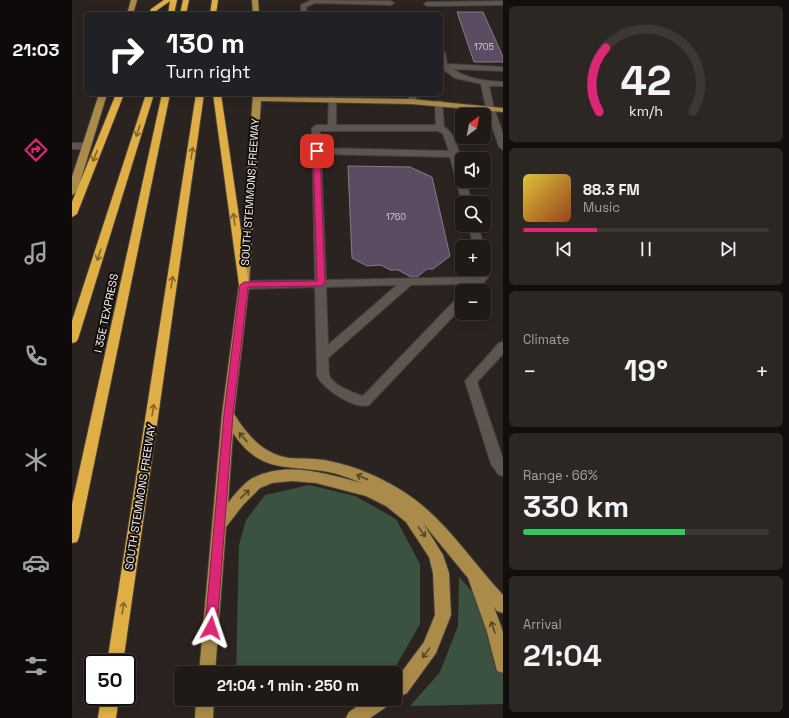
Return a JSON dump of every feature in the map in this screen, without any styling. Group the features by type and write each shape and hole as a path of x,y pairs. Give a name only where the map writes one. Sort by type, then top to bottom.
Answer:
{"highway":[{"path":"152,12 153,10 168,0"},
{"path":"171,12 174,0"},
{"path":"183,12 186,0"},
{"path":"213,12 215,0"},
{"path":"72,214 119,96"},
{"path":"72,339 149,96"},
{"name":"I 35E TEXPRESS","path":"72,537 166,96"},
{"name":"SOUTH STEMMONS FREEWAY","path":"116,654 200,96"},
{"path":"217,96 244,285"},
{"path":"107,718 109,706"}],"main road":[{"path":"131,12 134,0"},
{"path":"255,0 256,12"},
{"path":"72,192 102,96"},
{"path":"257,96 332,99 413,98 438,103 490,108"},
{"name":"SOUTH STEMMONS FREEWAY","path":"208,666 228,414 244,285 257,96"},
{"path":"491,108 503,110"},
{"path":"228,414 239,434 266,457 287,462 334,467 360,476 382,487 416,508 445,536 472,572 503,606"},
{"path":"220,524 238,501 255,484 270,477 292,475 316,477 369,491 391,502 411,518 436,554 441,572 443,615 430,647 402,686"},
{"path":"472,572 494,628 500,647 503,665"},
{"path":"204,718 205,706"},
{"path":"355,718 373,706"}],"lane":[{"path":"304,12 303,6 314,1 391,4"},
{"path":"430,12 427,2 503,3"},
{"path":"443,62 444,66 458,76 484,83 503,84"},
{"path":"444,66 503,69"},
{"path":"484,83 490,108"},
{"path":"332,99 332,128"},
{"path":"438,103 440,128"},
{"path":"491,110 501,135 503,147"},
{"path":"455,307 364,402 329,386 323,376 322,357 316,128 440,128 447,132 450,138 465,196"},
{"path":"72,146 86,146"},
{"path":"317,151 454,154"},
{"path":"477,284 482,276"},
{"path":"244,285 481,280"},
{"path":"322,357 409,281"},
{"path":"503,346 471,381 498,464 503,470"}],"green space":[{"path":"309,485 355,496 396,519 420,564 420,624 396,666 236,666 239,545 246,520 265,495"},
{"path":"459,577 503,626 503,704 410,706 440,672 458,626"}],"building":[{"path":"457,12 483,12 503,57 503,62 474,62"},
{"path":"348,166 410,167 432,177 450,256 433,269 427,269 417,277 411,277 398,270 390,270 381,265 367,266 352,258"}],"route":[{"path":"211,628 228,414 244,285 321,283 317,151"}]}
